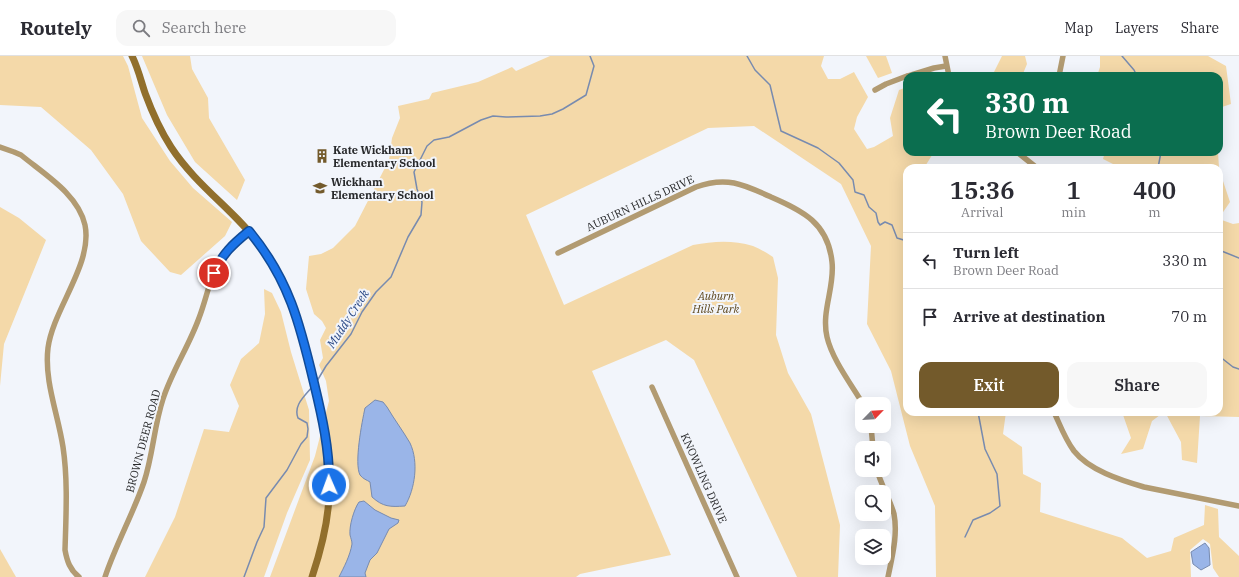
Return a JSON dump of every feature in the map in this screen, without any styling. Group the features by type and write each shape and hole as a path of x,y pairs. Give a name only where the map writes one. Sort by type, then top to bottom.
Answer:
{"main road":[{"path":"132,56 152,111 171,147 192,175 249,231 274,265 289,296 300,328 319,404 328,460 329,493 327,515 322,542 312,577"}],"street":[{"path":"945,56 948,72"},
{"path":"1060,72 1063,56"},
{"path":"921,72 946,66"},
{"path":"876,90 886,84 903,78"},
{"path":"0,147 21,156 65,191 80,211 85,226 86,243 83,257 50,337 47,359 49,379 65,463 66,557 72,570 79,577"},
{"path":"1022,156 1032,164"},
{"name":"AUBURN HILLS DRIVE","path":"558,253 696,187 708,183 724,182 740,184 796,208 809,217 818,226 829,247 832,260 833,277 826,315 827,336 834,356 859,397"},
{"name":"BROWN DEER ROAD","path":"105,577 116,548 140,495 148,468 163,399 175,368 200,318 214,273 229,248 249,231"},
{"name":"KNOWLING DRIVE","path":"652,387 737,577"},
{"path":"1056,416 1067,441 1090,466 1130,483 1144,487 1239,506"},
{"path":"879,477 891,504 895,525 895,537 888,577"}],"green space":[{"path":"0,56 123,56 128,66 142,118 170,161 193,188 232,222 225,236 181,275 170,272 141,241 123,194 91,150 41,107 0,105"},
{"path":"142,56 190,56 192,69 208,98 209,118 245,180 237,200 195,162 167,115"},
{"name":"Auburn Hills Park","path":"550,56 824,56 821,66 828,79 840,79 854,72 868,97 857,117 854,129 867,149 874,147 893,136 890,118 899,90 903,88 903,156 932,156 926,164 903,164 903,416 1005,416 1003,434 1022,447 1023,474 1041,483 1040,512 1122,538 1147,558 1171,551 1174,538 1204,525 1205,505 1218,509 1219,537 1239,556 1239,577 1219,577 1213,568 1210,544 1203,539 1190,550 1191,577 936,577 935,506 910,446 891,371 867,324 871,246 841,184 754,126 708,128 526,215 564,305 693,245 716,242 738,243 753,246 773,257 778,278 776,335 788,373 811,414 840,525 838,577 797,577 694,360 666,340 592,371 671,555 580,574 576,577 270,577 315,456 329,401 326,381 319,365 323,358 320,340 326,328 322,321 314,314 306,289 309,256 321,254 333,248 355,226 389,160 392,138 400,118 398,106 429,99 432,93 478,82 512,67 516,71"},
{"path":"866,56 886,56 892,73 878,78"},
{"path":"1002,56 1025,56 1027,64 1024,72 994,72"},
{"path":"1100,56 1208,56 1226,66 1231,104 1223,107 1223,72 1098,72"},
{"path":"1104,156 1218,156 1219,164 1113,164 1103,159"},
{"path":"1223,181 1230,202 1223,212"},
{"path":"0,207 19,218 46,240 4,344 0,386"},
{"path":"1223,220 1233,224 1239,223 1239,417 1200,416 1223,416"},
{"path":"264,289 272,293 281,312 291,352 309,410 310,460 287,513 264,577 145,577 175,517 204,429 229,432 239,406 230,385 241,359 259,343 265,314"},
{"path":"1123,416 1159,416 1152,421 1143,449 1121,454 1131,438"},
{"path":"1167,416 1200,416 1197,463 1182,460 1181,442"},
{"path":"0,549 16,577 0,577"}],"water":[{"path":"375,400 383,402 387,407 413,450 415,475 411,492 405,506 387,506 372,497 370,482 360,475 358,469 359,442 365,408"},
{"path":"364,501 375,510 391,518 399,520 398,523 389,529 377,553 370,560 365,573 366,577 339,577 347,561 351,548 351,522 357,505 359,502"},
{"path":"1205,543 1209,548 1210,565 1201,570 1193,564 1191,552"}],"waterway":[{"name":"Muddy Creek","path":"317,381 326,366 351,334 362,312 376,292 391,277 408,237 421,215 422,202 417,189 414,172 427,146 434,140 449,137 481,120 493,116 540,116 552,114 563,109 586,95 594,66 590,56"},
{"path":"747,56 755,70 770,85 781,131 818,148 839,163 853,180 855,192 864,195 869,207 876,213 880,225 885,222 892,225 897,238 903,240"},
{"path":"1122,56 1135,72"},
{"path":"1159,164 1160,156"},
{"path":"1223,252 1239,258"},
{"path":"1223,359 1233,367 1239,369"},
{"name":"Muddy Creek","path":"244,577 264,527 266,498 287,470 301,444 307,437 307,423 298,418 297,409 300,401 312,387"},
{"path":"965,537 973,520 990,513 1000,506 997,474 985,449 979,416"}],"place":[{"name":"Kate Wickham Elementary School","path":"322,156"},
{"name":"Wickham Elementary School","path":"320,188"}],"route":[{"path":"214,273 218,264 229,248 249,231 274,265 295,312 316,390 326,444 330,477 329,485"}]}
